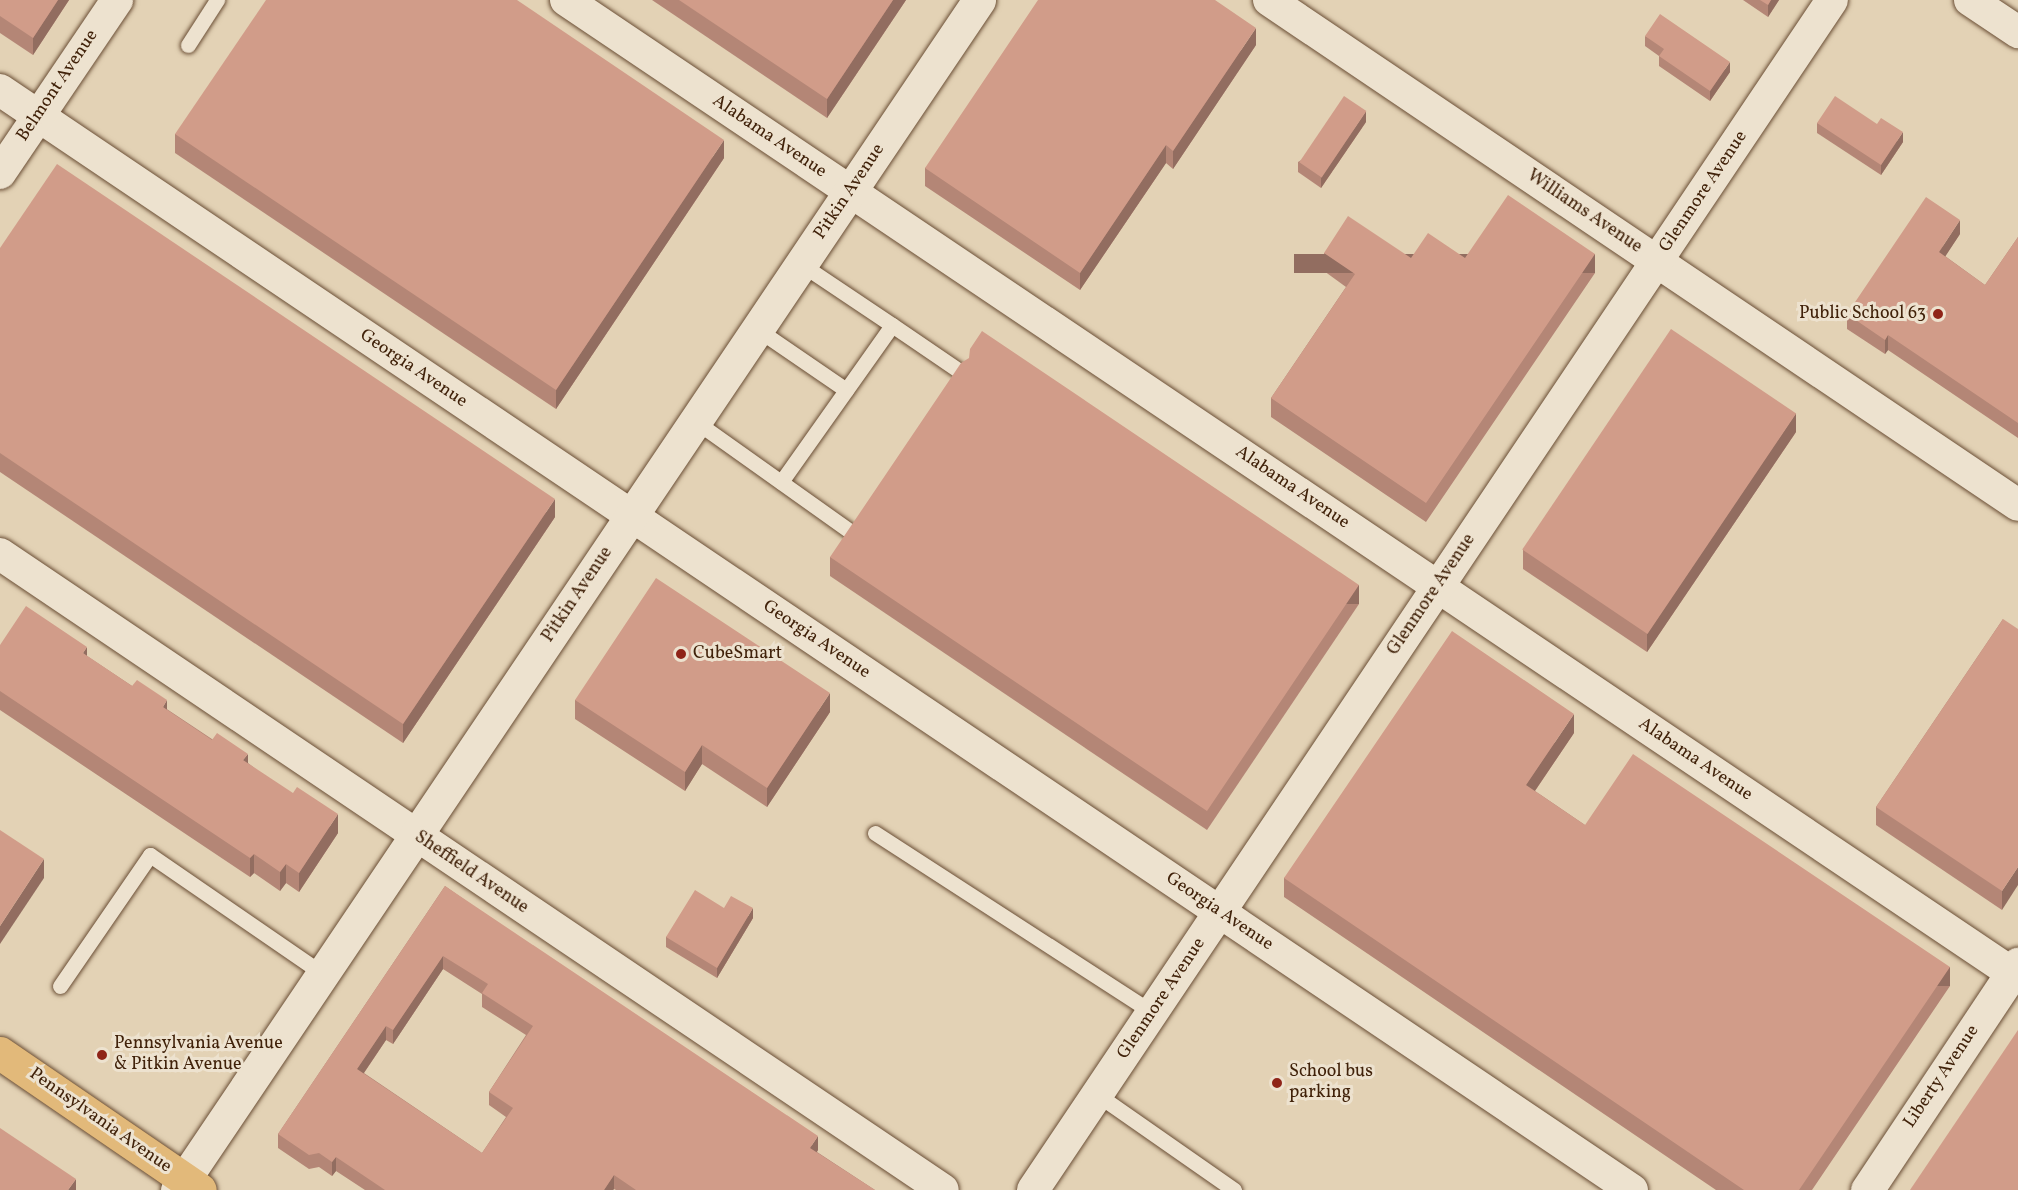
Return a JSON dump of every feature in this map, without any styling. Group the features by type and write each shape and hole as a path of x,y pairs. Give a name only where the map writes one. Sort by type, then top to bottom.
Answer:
{"main road":[{"name":"Pennsylvania Avenue","path":"0,1053 187,1186"}],"street":[{"name":"Belmont Avenue","path":"0,173 117,0"},
{"name":"Alabama Avenue","path":"566,0 2016,972"},
{"name":"Pitkin Avenue","path":"187,1186 323,974 979,0"},
{"name":"Williams Avenue","path":"1269,0 2018,505"},
{"name":"Glenmore Avenue","path":"1033,1190 1832,0"},
{"path":"1970,0 2018,32"},
{"name":"Georgia Avenue","path":"0,90 1632,1190"},
{"name":"Sheffield Avenue","path":"0,554 944,1190"},
{"name":"Liberty Avenue","path":"1867,1190 2016,972"}],"lane":[{"path":"188,45 217,0"},
{"path":"801,264 961,372"},
{"path":"781,482 892,325"},
{"path":"757,329 846,390"},
{"path":"695,421 850,531"},
{"path":"876,833 1152,1012"},
{"path":"60,986 150,855 323,974"},
{"path":"1098,1095 1234,1190"}],"building":[{"path":"0,0 58,0 33,38 0,16"},
{"path":"266,0 517,0 724,140 556,390 175,134"},
{"path":"679,0 893,0 827,99"},
{"path":"1038,0 1215,0 1256,28 1173,151 1166,145 1080,273 925,168"},
{"path":"1760,0 1771,0 1768,5"},
{"path":"1660,14 1730,62 1710,91 1659,56 1664,49 1645,36"},
{"path":"1344,96 1366,111 1322,177 1299,162"},
{"path":"1835,96 1877,124 1881,118 1903,132 1881,165 1817,123"},
{"path":"57,164 555,499 403,724 0,453 0,248"},
{"path":"1508,195 1595,254 1426,503 1271,398 1355,274 1324,253 1348,216 1411,258 1428,233 1465,258"},
{"name":"Public School 63","path":"1926,197 1960,220 1939,252 1985,285 2018,237 2018,423 1888,335 1885,340 1847,314"},
{"path":"1671,329 1796,413 1647,634 1522,550"},
{"path":"982,331 1359,585 1207,811 830,557 961,363 969,358 970,349"},
{"name":"CubeSmart","path":"656,578 830,693 767,788 702,745 685,772 575,700"},
{"path":"26,606 87,647 83,653 132,686 137,680 167,700 163,707 212,740 217,733 248,754 243,760 293,793 297,787 338,814 299,873 286,864 280,872 254,854 250,858 0,691 0,645"},
{"path":"2003,619 2018,629 2018,867 2002,891 1876,807"},
{"path":"1452,631 1574,714 1526,785 1585,825 1633,754 1950,967 1799,1190 1744,1190 1284,878"},
{"path":"0,830 44,859 0,926"},
{"path":"445,886 818,1136 810,1148 875,1190 636,1190 614,1175 604,1190 385,1190 336,1157 332,1162 319,1153 309,1155 278,1134","holes":["443,956 488,984 482,993 533,1026 489,1092 513,1108 482,1153 357,1069 386,1026 393,1030"]},
{"path":"695,890 724,908 731,896 753,908 717,968 666,937"},
{"path":"2018,1030 2018,1190 1910,1190"},
{"path":"0,1128 76,1179 68,1190 0,1190"}],"place":[{"name":"Public School 63","path":"1938,314"},
{"name":"CubeSmart","path":"681,654"},
{"name":"Pennsylvania Avenue & Pitkin Avenue","path":"102,1055"},
{"name":"School bus parking","path":"1277,1083"}]}
